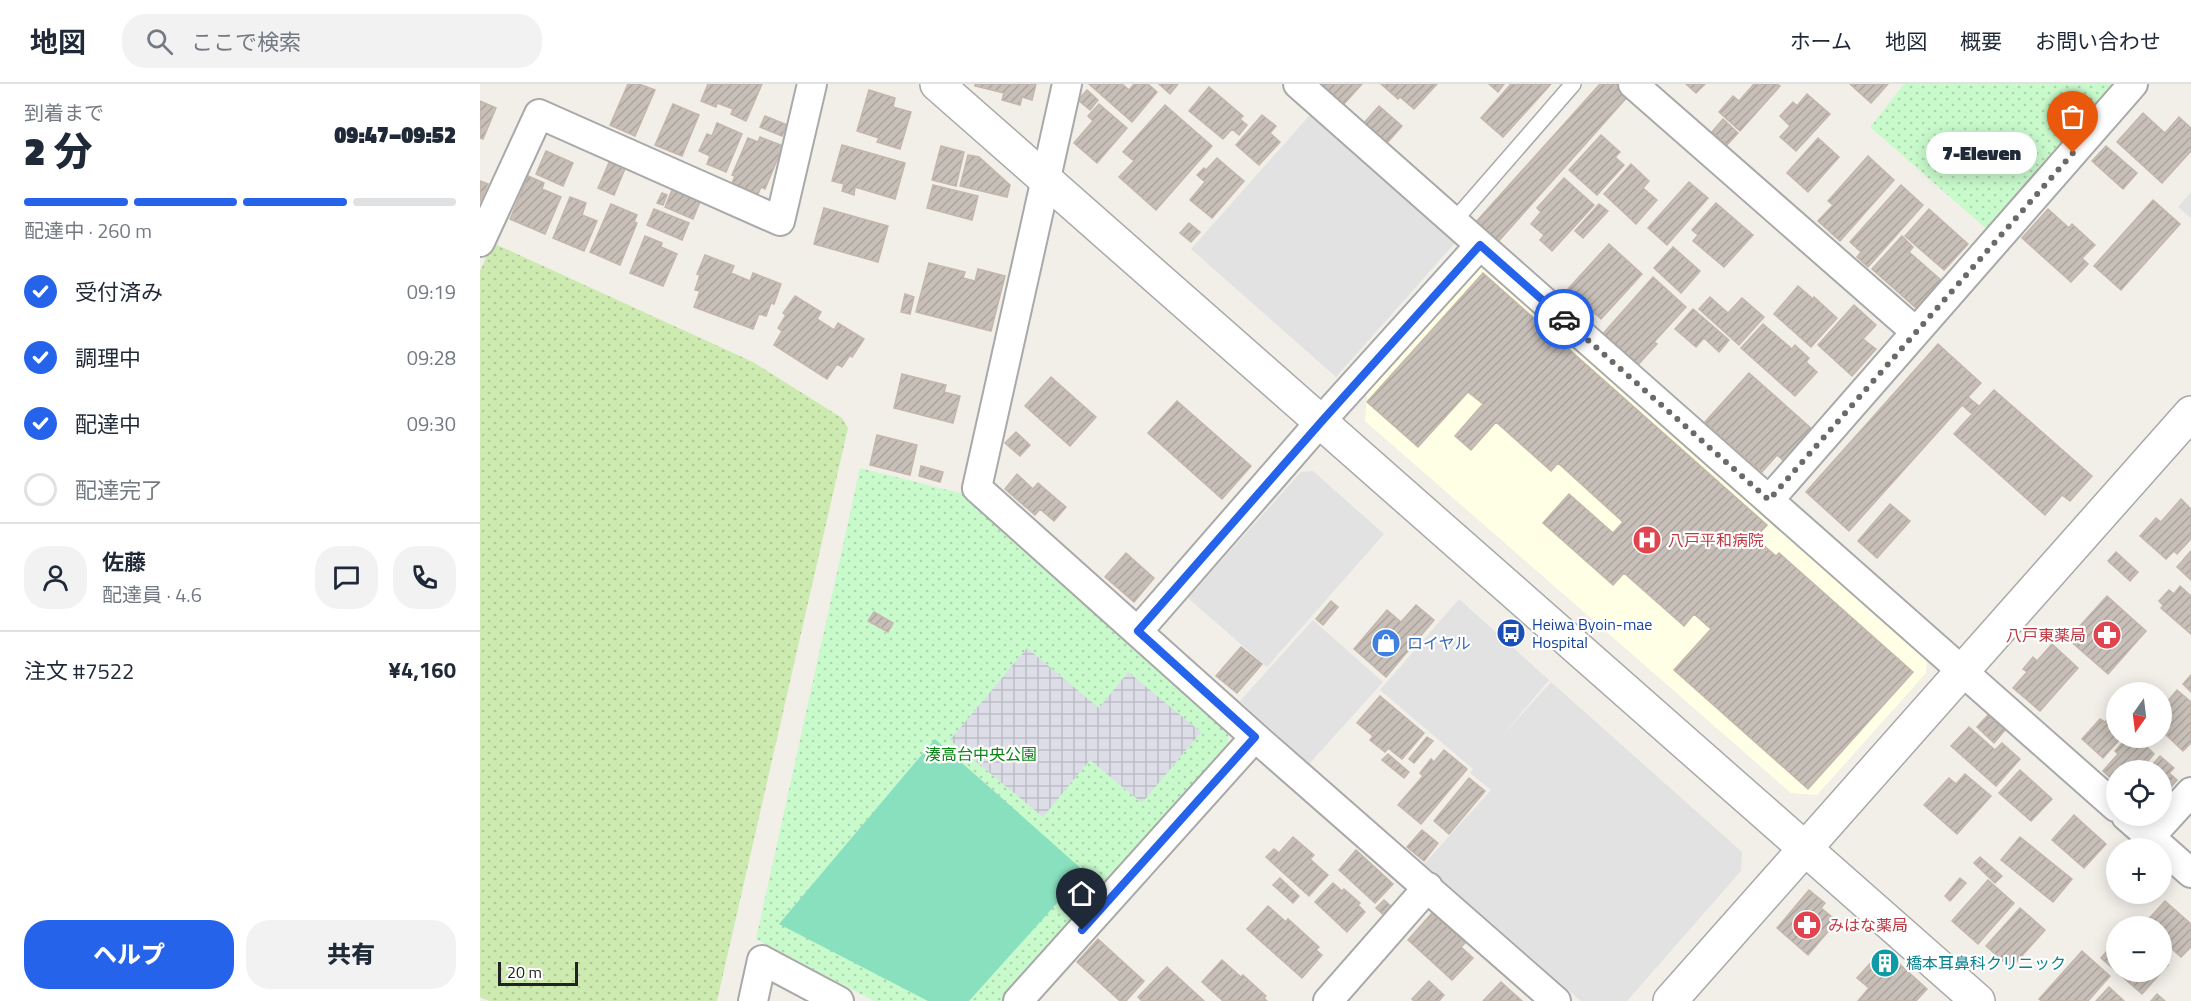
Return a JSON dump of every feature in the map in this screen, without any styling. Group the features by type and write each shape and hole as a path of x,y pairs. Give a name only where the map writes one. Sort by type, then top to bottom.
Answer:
{"street":[{"path":"480,242 539,114 780,221 812,84"},
{"path":"937,84 1806,847 1978,1001"},
{"path":"1067,84 977,488 1255,737 1556,1001"},
{"path":"1298,84 2106,798"},
{"path":"1633,84 1916,332"},
{"path":"1769,500 2133,84"},
{"path":"1138,631 1480,245"},
{"path":"1670,1001 2191,413"},
{"path":"1018,1001 1255,737"},
{"path":"2150,837 2191,792"},
{"path":"2137,826 2191,873"},
{"path":"1328,1001 1428,887"},
{"path":"753,1001 762,960 839,1001"}],"lane":[{"path":"1454,221 1573,84"}],"shaded area":[{"path":"1310,115 1455,243 1336,377 1191,249"},
{"path":"2191,192 2191,218 2178,207"},
{"name":"八戸平和病院","path":"1484,264 1927,659 1926,673 1817,795 1791,793 1365,421 1367,394"},
{"path":"1313,471 1384,534 1267,667 1188,598 1301,472"},
{"path":"1459,599 1549,680 1501,737 1551,682 1742,852 1741,871 1627,1001 1581,1001 1424,864 1491,790 1470,773 1473,769 1380,690"},
{"path":"1313,620 1383,682 1309,764 1240,701"},
{"path":"1027,648 1099,708 1128,672 1201,732 1142,803 1090,760 1043,817 950,740"}],"green space":[{"path":"1904,84 2133,84 1998,239 1870,127"},
{"path":"493,243 753,362 842,418 848,428 717,1001 489,1001 480,997 480,271"},
{"name":"湊高台中央公園","path":"860,468 964,494 1229,730 1228,746 1004,1001 874,1001 756,939"},
{"path":"935,739 1085,872 969,1001 928,1001 779,924"}],"building":[{"path":"628,84 639,84 655,90 635,136 610,125"},
{"path":"708,84 762,84 746,121 731,114 733,109 717,103 716,107 701,101"},
{"path":"975,84 1036,84 1032,100 1022,97 1020,105 1002,100 1004,93 975,86"},
{"path":"1089,84 1122,84 1129,90 1134,84 1148,84 1157,92 1132,122"},
{"path":"1159,84 1178,84 1170,94"},
{"path":"1321,84 1362,84 1344,104"},
{"path":"1381,84 1437,84 1414,109"},
{"path":"1489,84 1504,84 1498,92"},
{"path":"1511,84 1551,84 1503,137 1481,118"},
{"path":"1600,84 1616,84 1629,95 1497,243 1475,223"},
{"path":"1686,84 1705,84 1696,93"},
{"path":"1754,84 1780,86 1740,131 1719,112 1733,96 1739,101"},
{"path":"1850,84 1888,84 1871,103"},
{"path":"1209,87 1243,116 1240,119 1247,125 1239,135 1232,129 1223,139 1189,111"},
{"path":"869,90 895,98 893,107 911,112 900,149 877,142 879,138 857,131"},
{"path":"1087,90 1098,100 1090,110 1078,100"},
{"path":"1807,94 1830,114 1796,151 1780,137 1790,126 1780,116 1793,102 1797,106"},
{"path":"480,101 496,108 483,139 480,138"},
{"path":"673,104 699,115 682,156 655,145"},
{"path":"1099,104 1127,128 1097,163 1074,143 1093,121 1088,116"},
{"path":"1165,105 1212,146 1156,210 1119,177 1134,161 1123,152"},
{"path":"1379,106 1402,126 1387,143 1364,123"},
{"path":"2143,113 2165,133 2179,117 2191,128 2191,151 2162,183 2117,142"},
{"path":"1262,115 1276,126 1270,133 1280,142 1259,165 1236,145"},
{"path":"765,116 787,125 782,136 760,127"},
{"path":"1723,119 1738,133 1727,145 1712,132"},
{"path":"717,123 742,134 726,172 707,164 710,156 699,151 707,134 712,136"},
{"path":"1601,135 1620,152 1615,157 1624,165 1597,195 1569,170"},
{"path":"760,137 783,146 765,189 761,187 758,194 732,183 735,176 732,175 748,138 758,142"},
{"path":"1818,138 1839,157 1808,192 1787,173"},
{"path":"842,145 905,163 895,199 855,187 854,195 842,191 844,184 832,181"},
{"path":"941,146 964,152 956,186 932,180"},
{"path":"2106,146 2137,173 2123,189 2092,161"},
{"path":"546,151 573,163 563,186 536,174"},
{"path":"968,155 979,157 1010,185 1007,197 960,186"},
{"path":"1868,156 1894,180 1840,241 1818,221 1833,205 1828,201"},
{"path":"611,158 627,164 614,195 598,188"},
{"path":"1217,158 1244,181 1212,218 1190,200 1205,182 1197,175 1204,168 1206,170"},
{"path":"1631,164 1649,181 1643,188 1657,200 1636,224 1604,194"},
{"path":"528,176 544,183 542,189 561,197 545,234 510,219"},
{"path":"1564,178 1594,205 1552,251 1540,240 1544,235 1531,224 1541,212 1537,208"},
{"path":"480,181 488,184 480,202"},
{"path":"1689,182 1708,198 1667,245 1648,228"},
{"path":"674,185 702,197 693,219 665,207"},
{"path":"933,185 978,196 972,220 927,208"},
{"path":"1901,185 1923,205 1868,267 1857,257 1861,252 1850,242"},
{"path":"662,193 667,195 663,205 657,203"},
{"path":"570,197 586,203 582,215 597,221 584,251 553,238"},
{"path":"2153,200 2180,224 2121,290 2094,266"},
{"path":"1716,203 1753,235 1724,267 1693,241 1698,235 1692,230"},
{"path":"611,204 637,215 634,222 637,223 620,265 590,252"},
{"path":"1599,204 1608,211 1583,238 1575,231"},
{"path":"824,208 888,226 878,262 814,244"},
{"path":"654,209 689,223 682,240 647,225"},
{"path":"1929,209 1968,244 1944,270 1905,236"},
{"path":"2048,209 2069,228 2072,224 2095,245 2082,258 2088,264 2071,282 2022,238"},
{"path":"1189,223 1200,232 1191,242 1180,233"},
{"path":"645,236 662,243 661,247 677,254 663,286 630,273"},
{"path":"1902,236 1913,247 1909,252 1941,280 1916,308 1872,269"},
{"path":"1609,244 1642,274 1601,319 1568,289"},
{"path":"1673,247 1700,271 1681,293 1654,268"},
{"path":"705,255 734,266 731,273 750,281 753,273 781,284 774,304 771,303 766,316 759,314 753,329 694,307 700,291 695,290 700,275 697,274"},
{"path":"929,263 965,272 963,278 975,281 978,269 1005,276 991,331 916,312"},
{"name":"八戸平和病院","path":"1483,273 1767,525 1755,538 1776,556 1779,553 1913,672 1808,789 1674,670 1711,629 1694,614 1684,626 1624,573 1613,585 1543,523 1569,494 1613,533 1623,522 1558,463 1551,471 1496,422 1471,450 1455,436 1483,404 1468,392 1418,447 1367,402"},
{"path":"1653,277 1686,307 1654,342 1657,344 1636,367 1601,336"},
{"path":"1798,286 1837,318 1811,347 1774,314"},
{"path":"905,294 914,297 910,314 901,312"},
{"path":"795,296 821,312 817,319 834,330 838,323 864,339 852,357 850,355 842,367 837,364 827,379 774,345 782,331 778,328 786,315 783,313"},
{"path":"1710,297 1728,313 1742,298 1764,317 1739,345 1699,309"},
{"path":"1854,305 1876,325 1863,339 1876,349 1852,376 1818,345"},
{"path":"1693,309 1729,340 1719,352 1704,338 1696,347 1675,329"},
{"path":"1763,324 1792,349 1795,345 1809,358 1806,362 1817,372 1795,396 1741,348"},
{"path":"1938,344 1981,383 1968,397 1979,406 1972,414 1962,405 1849,531 1806,492"},
{"path":"1749,373 1813,430 1785,462 1777,455 1762,472 1705,422"},
{"path":"902,374 946,385 944,392 960,396 953,423 894,408"},
{"path":"1051,377 1096,417 1070,446 1025,406"},
{"path":"1994,390 2092,476 2070,501 2062,495 2045,515 1954,434"},
{"path":"1177,401 1251,466 1222,499 1148,433"},
{"path":"1016,432 1030,445 1020,456 1005,443"},
{"path":"877,435 917,445 910,475 870,465"},
{"path":"921,466 943,472 940,482 919,476"},
{"path":"1017,474 1033,489 1038,483 1066,507 1054,521 1040,509 1035,515 1005,489"},
{"path":"2181,499 2191,509 2191,539 2177,554 2174,551 2166,559 2140,536 2156,518 2161,522"},
{"path":"1890,504 1910,521 1877,558 1858,541"},
{"path":"2191,551 2191,580 2177,567"},
{"path":"2116,552 2138,572 2130,581 2108,561"},
{"path":"1126,553 1154,578 1134,602 1105,577"},
{"path":"2180,586 2191,596 2191,634 2161,608 2163,605 2159,601 2169,590 2174,594"},
{"name":"八戸東薬局","path":"2107,596 2146,631 2108,674 2068,639"},
{"path":"1331,601 1338,607 1323,625 1316,619"},
{"name":"ロイヤル","path":"1416,605 1434,620 1386,677 1354,649 1387,610 1401,622"},
{"path":"874,612 893,623 888,632 868,621"},
{"path":"2052,644 2078,668 2040,711 2013,688 2027,672 2023,669 2033,657 2037,661"},
{"path":"1241,647 1262,664 1237,693 1216,676"},
{"path":"2191,675 2191,692 2183,684"},
{"path":"2177,690 2191,702 2191,743 2183,751 2172,741 2172,696"},
{"path":"1380,696 1424,733 1402,759 1388,748 1385,752 1370,740 1373,736 1357,723"},
{"path":"1988,715 2005,730 1994,743 1977,727"},
{"path":"2100,719 2105,722 2106,748 2112,748 2103,758 2082,739"},
{"path":"1969,727 1995,750 2002,743 2020,759 1996,786 1951,746"},
{"path":"1427,737 1433,741 1414,763 1409,759"},
{"path":"2118,748 2148,748 2154,754 2149,760 2113,760 2118,754 2115,751"},
{"path":"1444,750 1467,769 1421,824 1398,805 1423,776 1420,773 1431,759 1434,762"},
{"path":"1388,754 1409,772 1404,778 1382,760"},
{"path":"2020,770 2052,799 2031,821 1999,793"},
{"path":"1965,774 1991,796 1957,834 1924,805 1949,778 1956,784"},
{"path":"2172,776 2177,780 2172,786"},
{"path":"1469,778 1485,791 1449,834 1434,821"},
{"path":"2074,815 2106,844 2084,868 2052,840"},
{"path":"1422,830 1438,843 1424,861 1407,847"},
{"path":"1293,837 1314,855 1310,859 1328,875 1309,896 1266,857 1274,849 1279,853"},
{"path":"2020,837 2072,879 2053,902 2001,860"},
{"path":"1356,850 1393,884 1375,903 1339,870"},
{"path":"1980,857 2002,876 1995,883 1974,863"},
{"path":"1280,878 1299,896 1293,903 1273,885"},
{"path":"1960,878 1966,883 1950,901 1945,896"},
{"path":"1988,880 2014,903 1978,944 1952,921"},
{"path":"1333,883 1360,903 1358,905 1365,912 1347,932 1315,902"},
{"name":"みはな薬局","path":"1809,890 1825,903 1821,908 1837,921 1808,955 1777,928"},
{"path":"1384,900 1394,909 1386,917 1376,908"},
{"path":"2162,904 2168,904 2191,924 2191,947 2181,957 2172,949 2172,916 2151,916"},
{"path":"1268,906 1286,922 1288,919 1319,947 1316,950 1322,955 1302,978 1247,929"},
{"path":"2020,908 2045,930 2011,968 1986,946"},
{"path":"1432,913 1465,943 1461,947 1473,958 1452,980 1408,940"},
{"path":"1098,939 1144,981 1126,1001 1120,1001 1077,962"},
{"name":"橋本耳鼻科クリニック","path":"1883,949 1927,989 1916,1001 1858,1001 1869,988 1857,978"},
{"path":"2082,951 2106,972 2106,981 2088,1001 2042,1001 2039,999"},
{"path":"2106,952 2106,962 2101,958"},
{"path":"1222,960 1241,977 1243,975 1266,996 1264,998 1267,1001 1223,1001 1202,982"},
{"path":"1167,967 1204,1001 1142,1001 1138,997"},
{"path":"1429,981 1444,995 1439,1001 1414,1001 1412,999"},
{"path":"1501,982 1522,1001 1483,1001"},
{"path":"2128,982 2153,982 2142,994"},
{"path":"2109,987 2124,1001 2096,1001"},
{"path":"2157,994 2165,1001 2151,1001"}],"way so far":[{"path":"1564,319 1769,500 2073,153"}],"place":[{"name":"7-Eleven","path":"2073,153"},
{"name":"八戸平和病院","path":"1647,540"},
{"name":"Heiwa Byoin-mae Hospital","path":"1511,633"},
{"name":"八戸東薬局","path":"2107,635"},
{"name":"ロイヤル","path":"1386,643"},
{"name":"みはな薬局","path":"1807,925"},
{"name":"橋本耳鼻科クリニック","path":"1885,963"}],"route":[{"path":"1082,930 1255,737 1138,631 1480,245 1564,319"}]}
